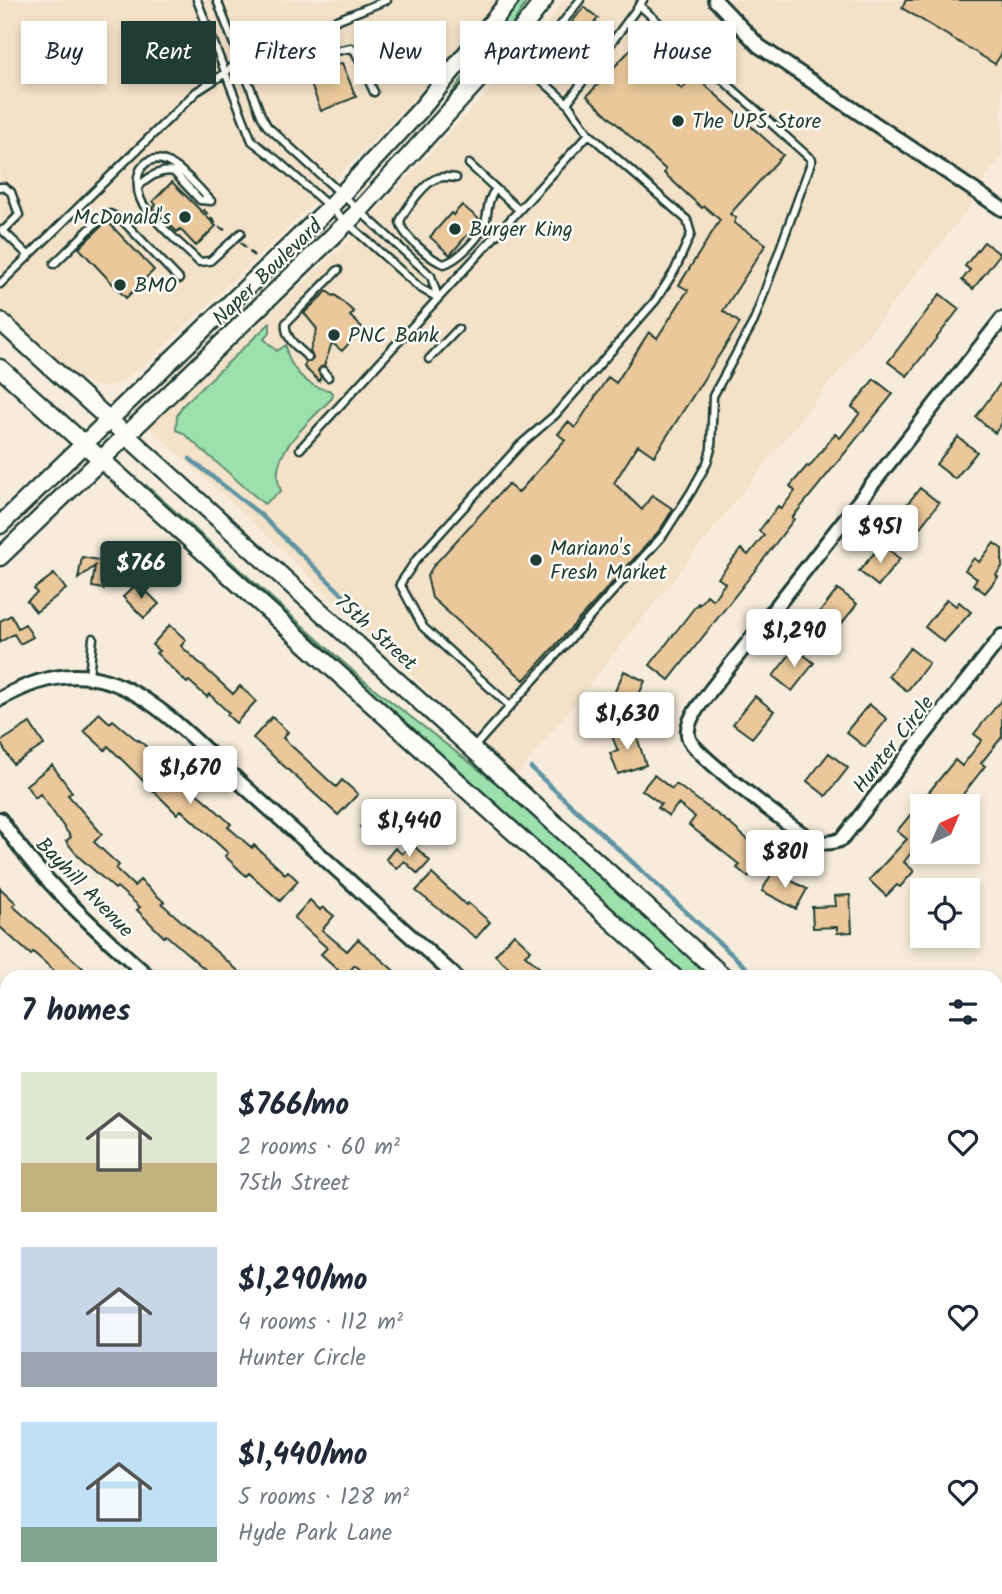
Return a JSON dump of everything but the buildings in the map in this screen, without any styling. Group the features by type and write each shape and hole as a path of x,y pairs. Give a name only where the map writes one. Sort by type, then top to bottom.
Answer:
{"main road":[{"name":"Naper Boulevard","path":"0,525 329,208 429,100 510,0"},
{"name":"Naper Boulevard","path":"528,21 544,0"},
{"name":"Naper Boulevard","path":"0,557 346,224 474,84"},
{"name":"75th Street","path":"0,321 716,970"},
{"path":"0,368 666,970"}],"street":[{"path":"715,0 759,47 1002,209"},
{"name":"Hunter Circle","path":"1002,319 710,691 688,726 689,739 703,756 786,821 812,839 833,843 842,839 1002,636"},
{"path":"0,699 20,687 47,678 89,676 118,685 147,699 448,970"},
{"name":"Bayhill Avenue","path":"0,819 24,854 60,894 142,970"}],"lane":[{"path":"197,0 252,141 420,288 438,298"},
{"path":"217,0 230,34"},
{"path":"334,21 387,0"},
{"path":"564,21 580,0"},
{"path":"472,748 664,534 691,492 707,463 711,449 713,396 754,321 812,160 641,3 614,38"},
{"path":"340,50 351,48 355,51 373,92"},
{"path":"0,284 196,92 230,69"},
{"path":"249,84 267,126 432,276 438,298"},
{"path":"510,706 424,627 400,584 416,559 520,445 555,415 656,300 675,270 691,234 687,220 589,134 567,103 546,84"},
{"path":"567,103 579,84"},
{"path":"300,449 589,134"},
{"path":"139,186 154,176 174,172 200,200 211,201 178,167 166,160 153,160 141,168 138,176 139,186 141,201 199,262 210,261 240,237"},
{"path":"469,164 519,211"},
{"path":"456,178 437,178 430,182 405,210 400,222 405,234 444,264 453,262 485,224 489,197 496,189"},
{"path":"0,187 11,192 19,215 2,230 28,255"},
{"path":"54,264 101,218 110,214 122,220 178,279"},
{"path":"307,357 288,336 286,323 338,270"},
{"path":"429,359 458,328"},
{"path":"89,676 93,638"}],"path":[{"path":"201,207 219,227 232,234"},
{"path":"240,237 254,256"}],"shaded area":[{"path":"0,0 500,0 483,21 460,21 460,50 446,65 446,21 354,21 354,84 428,84 292,224 143,367 120,382 106,387 97,386 76,376 0,308"},
{"path":"564,0 1002,0 1002,157 987,176 969,208 516,777 272,540 149,427 345,244 495,84 614,84 614,21 549,21"}],"green space":[{"path":"520,0 528,0 514,21 505,21"},
{"path":"460,82 463,84 432,120"},
{"path":"270,323 270,332 264,339 277,351 286,345 290,361 300,375 313,385 333,394 284,452 278,478 281,491 264,504 183,433 176,430 177,416 182,406"},
{"path":"145,486 362,679 505,790 703,970 679,970"}],"waterway":[{"path":"190,459 261,515 345,597"},
{"path":"531,768 749,970"}],"place":[{"name":"The UPS Store","path":"678,121"},
{"name":"McDonald's","path":"185,217"},
{"name":"Burger King","path":"455,229"},
{"name":"BMO","path":"120,285"},
{"name":"PNC Bank","path":"334,335"},
{"name":"Mariano's Fresh Market","path":"536,560"}]}
